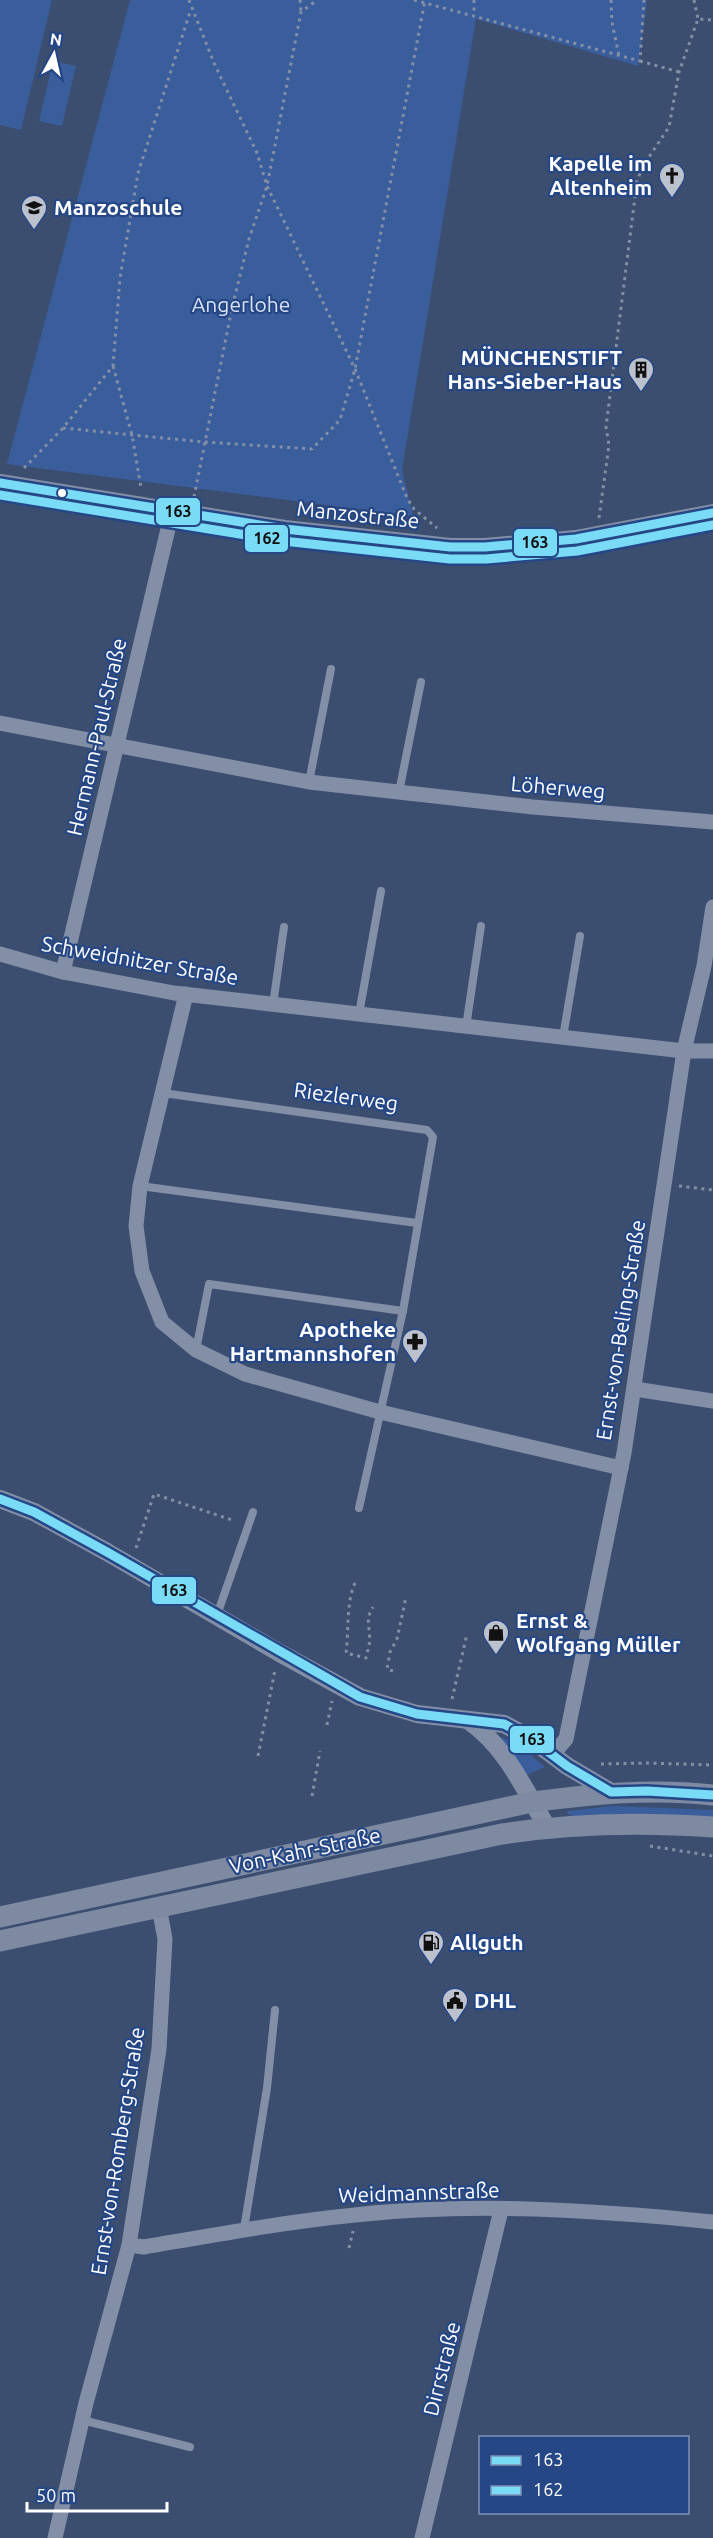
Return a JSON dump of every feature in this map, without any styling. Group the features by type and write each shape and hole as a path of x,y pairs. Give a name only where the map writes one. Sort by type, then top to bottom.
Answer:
{"main road":[{"name":"Von-Kahr-Straße","path":"0,1917 532,1802 611,1792 647,1791 713,1795"},
{"name":"Von-Kahr-Straße","path":"0,1941 474,1839 547,1827 652,1822 713,1827"}],"street":[{"name":"Manzostraße","path":"4,484 285,529 450,547 496,546 593,536 713,513"},
{"name":"Hermann-Paul-Straße","path":"63,972 172,512"},
{"name":"Löherweg","path":"0,723 116,747 309,782 533,807 713,822"},
{"name":"Ernst-von-Beling-Straße","path":"553,1754 566,1739 621,1468 635,1389 684,1051 704,966 713,907"},
{"name":"Schweidnitzer Straße","path":"0,954 63,972 186,994 684,1051 713,1051"},
{"path":"186,994 140,1186 136,1226 142,1271 162,1322 196,1350 245,1374 380,1412 621,1468"},
{"path":"635,1389 713,1401"},
{"path":"0,1499 34,1512 107,1552 335,1685 387,1706 417,1714 469,1721 487,1720 504,1724 611,1792"},
{"path":"469,1721 484,1732 504,1754 547,1827"},
{"name":"Ernst-von-Romberg-Straße","path":"55,2538 82,2420 129,2245 159,2049 165,1939 159,1907"},
{"name":"Weidmannstraße","path":"129,2245 144,2247 244,2229 356,2215 424,2210 627,2214 713,2222"},
{"name":"Dirrstraße","path":"422,2538 501,2210"}],"lane":[{"path":"309,782 331,669"},
{"path":"399,792 421,682"},
{"path":"359,1014 381,891"},
{"path":"466,1027 481,926"},
{"path":"273,1005 284,927"},
{"path":"563,1037 580,936"},
{"name":"Riezlerweg","path":"163,1093 427,1130 434,1137 403,1311 359,1508"},
{"path":"140,1186 417,1223"},
{"path":"196,1350 208,1284 403,1311"},
{"path":"216,1617 254,1512"},
{"path":"244,2229 267,2088 275,2010"},
{"path":"82,2420 190,2447"}],"path":[{"path":"189,0 213,63 257,153 267,186 355,369 407,498 414,509 434,524 450,547"},
{"path":"192,515 195,482 249,239 267,186 301,12 300,0"},
{"path":"301,12 317,0"},
{"path":"414,0 425,1 679,72"},
{"path":"474,0 474,15"},
{"path":"611,0 613,32 619,56"},
{"path":"640,61 644,0"},
{"path":"593,536 601,513 609,445 606,427 637,181 643,166 669,127 679,72 698,19 694,0"},
{"path":"63,428 312,450 340,420 355,369 425,1"},
{"path":"145,507 132,435 113,366 120,278 138,173 191,8"},
{"path":"698,19 713,20"},
{"path":"4,484 63,428 113,366"},
{"path":"674,1186 713,1190"},
{"path":"138,1544 153,1494 249,1526"},
{"path":"355,1583 349,1595 350,1628 346,1653 366,1658 370,1641 368,1617 373,1607"},
{"path":"393,1671 387,1669 390,1652 397,1639 405,1602 404,1597"},
{"path":"448,1718 467,1634"},
{"path":"258,1756 278,1652"},
{"path":"327,1725 335,1685"},
{"path":"312,1796 320,1751"},
{"path":"648,1845 713,1856"}],"green space":[{"path":"0,0 52,0 21,130 0,125"},
{"name":"Angerlohe","path":"130,0 647,0 638,66 476,19 402,470 413,516 7,464"},
{"path":"53,61 76,66 62,126 39,121"},
{"path":"498,1737 522,1748 545,1767 524,1776"},
{"path":"612,1806 713,1810 713,1821 583,1819 568,1814 567,1811"}],"transit line":[{"name":"163","path":"0,483 285,529 450,547 485,547 576,539 713,513"},
{"name":"162","path":"0,495 283,541 450,559 486,559 577,551 713,525"},
{"name":"163","path":"0,1499 34,1512 107,1552 360,1697 417,1714 504,1724 530,1738 567,1766 611,1792 647,1791 713,1795"}],"place":[{"name":"Kapelle im Altenheim","path":"672,199"},
{"name":"Manzoschule","path":"34,231"},
{"name":"MÜNCHENSTIFT Hans-Sieber-Haus","path":"641,393"},
{"name":"Apotheke Hartmannshofen","path":"415,1365"},
{"name":"Ernst & Wolfgang Müller","path":"496,1656"},
{"name":"Allguth","path":"431,1966"},
{"name":"DHL","path":"455,2024"}]}
